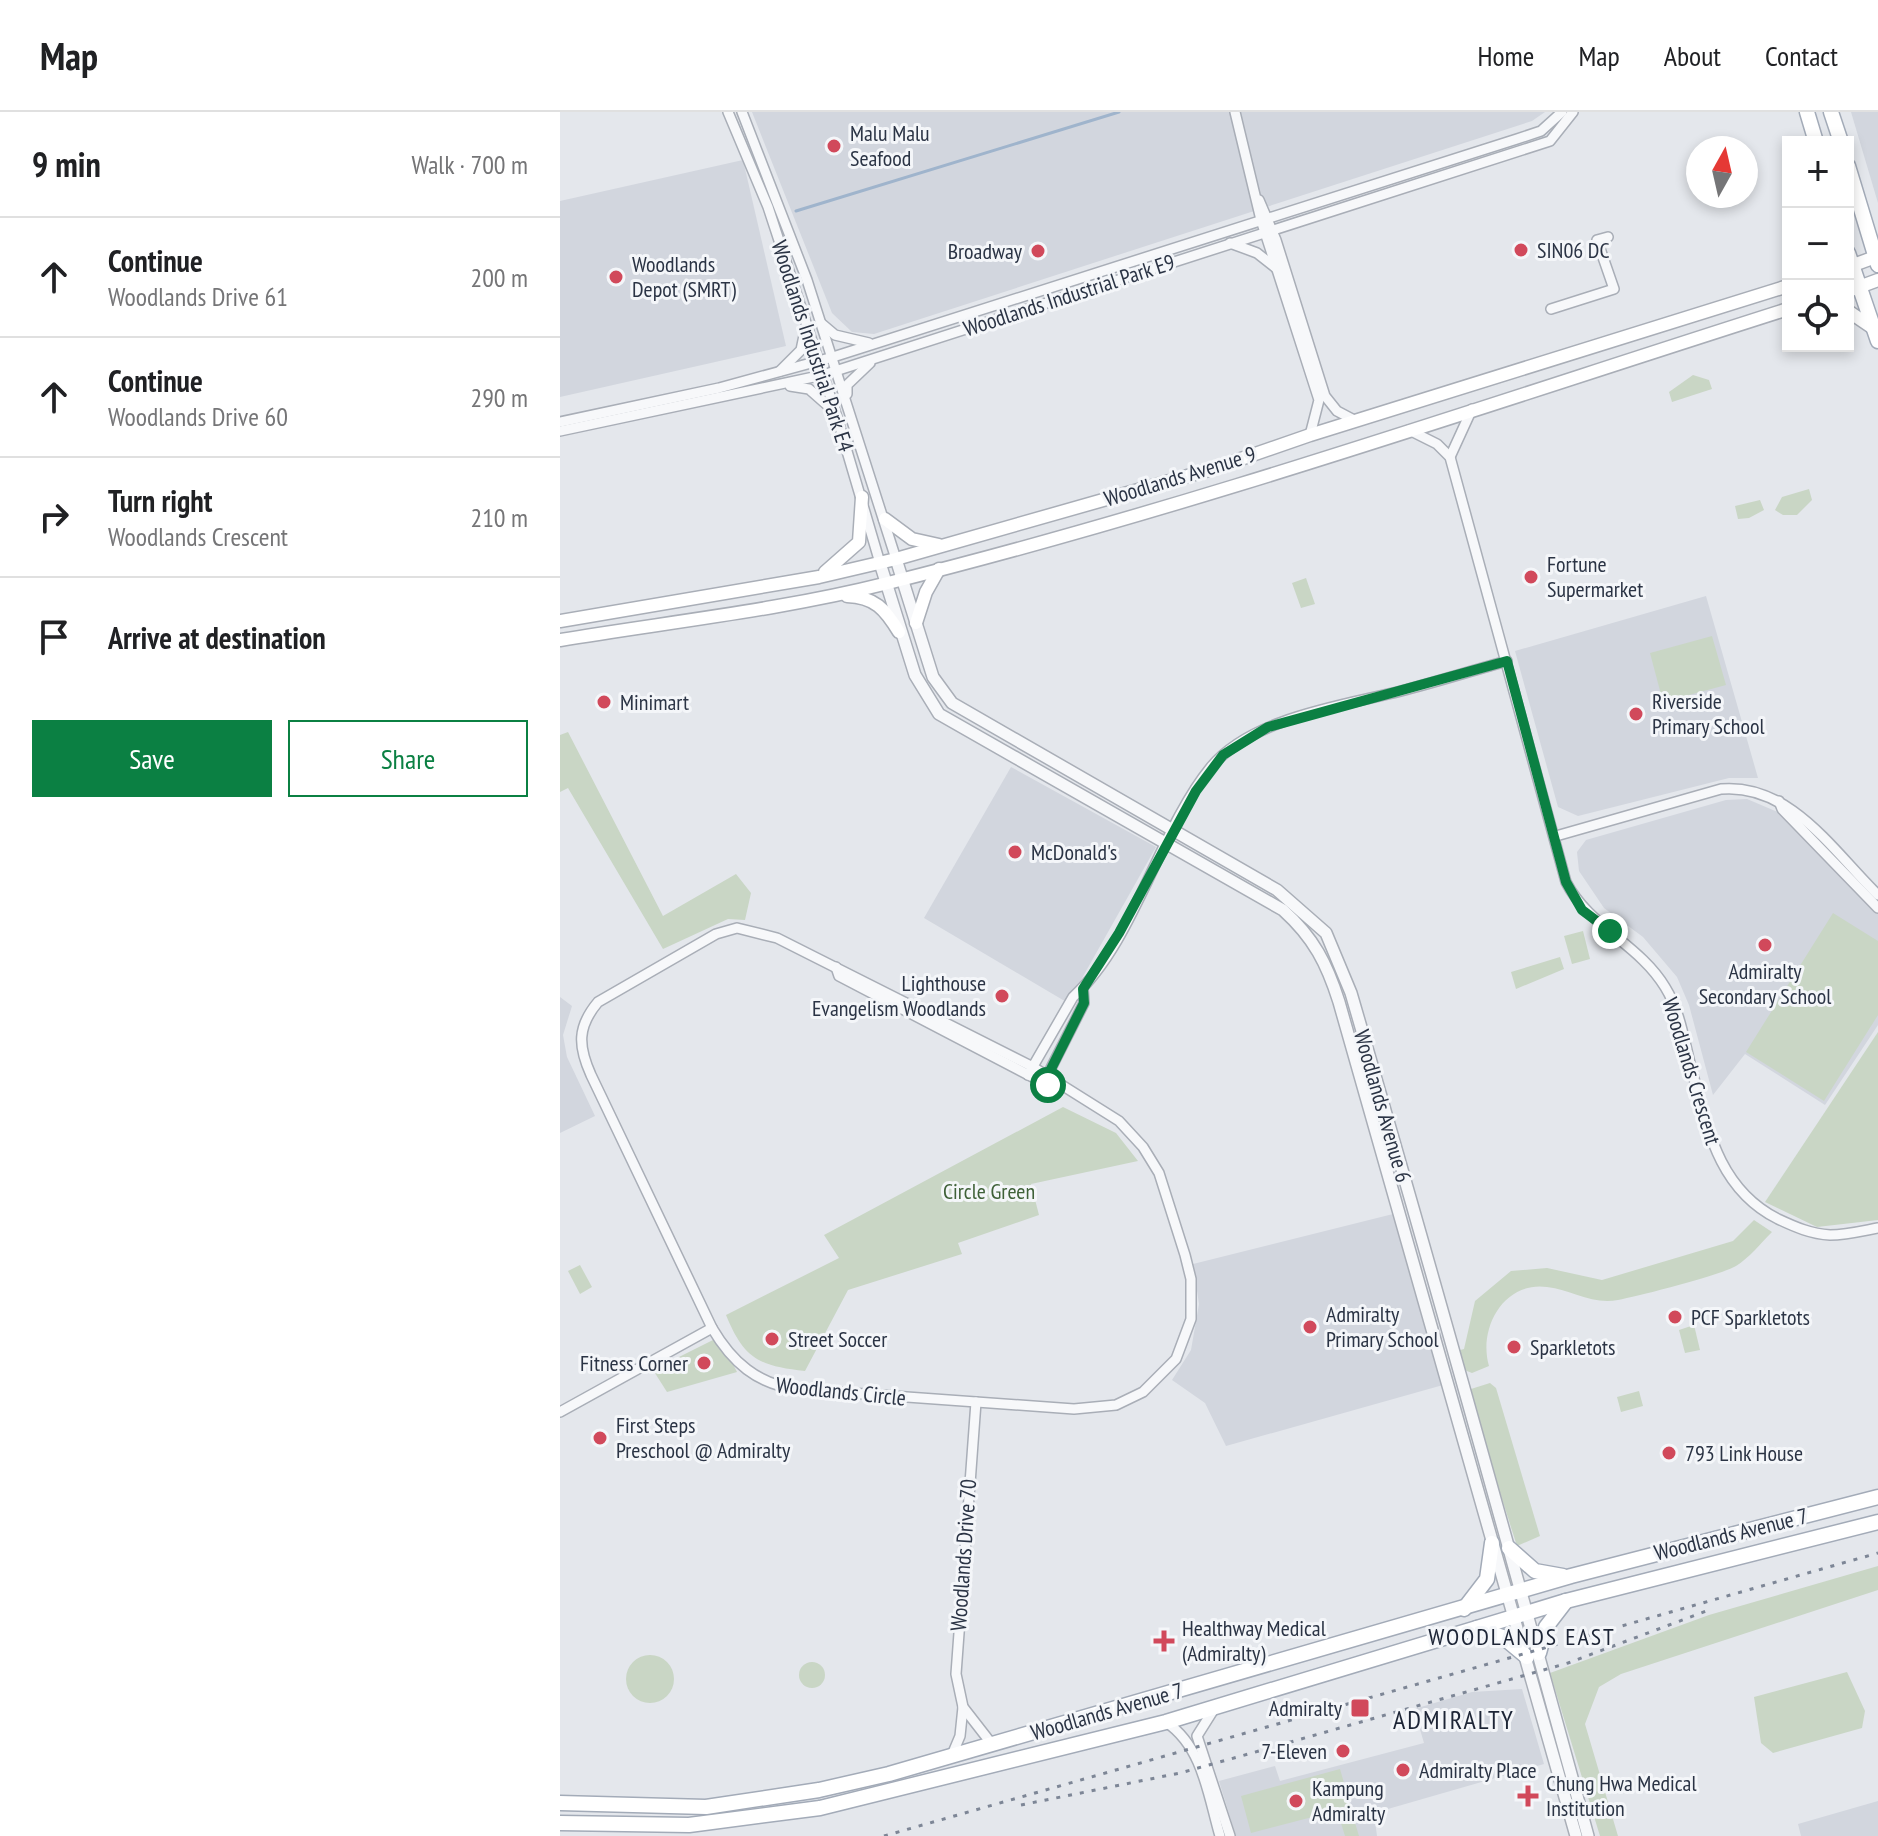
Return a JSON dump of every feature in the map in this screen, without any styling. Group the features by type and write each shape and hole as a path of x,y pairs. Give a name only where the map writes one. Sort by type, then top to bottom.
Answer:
{"main road":[{"path":"1807,112 1814,136"},
{"path":"1831,112 1839,136"},
{"path":"1854,186 1877,260 1854,262"},
{"path":"1862,212 1878,229"},
{"path":"1854,289 1878,280"},
{"name":"Woodlands Avenue 9","path":"560,621 819,577 896,559 1212,469 1310,435 1782,288"},
{"path":"1854,291 1876,335"},
{"name":"Woodlands Avenue 9","path":"560,640 886,584 1229,491 1472,409 1782,311"},
{"path":"1854,316 1876,335"},
{"path":"819,577 859,542 862,497"},
{"path":"885,519 912,539 943,546"},
{"path":"916,623 926,592 939,569"},
{"path":"826,595 871,599 881,606 899,632"},
{"name":"Woodlands Avenue 7","path":"560,1803 706,1807 808,1792 889,1774 1508,1597 1571,1576 1878,1497"},
{"name":"Woodlands Avenue 7","path":"560,1823 689,1825 760,1818 894,1791 1214,1709 1566,1601 1878,1522"},
{"path":"1463,1609 1487,1579 1492,1543"},
{"path":"1509,1548 1535,1571 1571,1576"},
{"path":"1476,1628 1503,1637 1533,1655 1546,1627 1566,1601"},
{"path":"889,1774 894,1791"},
{"path":"560,1791 584,1805"},
{"path":"560,1830 582,1825"}],"street":[{"name":"Woodlands Industrial Park E4","path":"728,112 768,207 862,497 886,584"},
{"name":"Woodlands Industrial Park E4","path":"742,112 822,324 902,579"},
{"path":"1235,112 1258,198 1325,396 1337,411 1356,421"},
{"path":"1562,119 1573,112"},
{"name":"Woodlands Industrial Park E9","path":"560,431 679,402 833,357 1550,141 1562,119"},
{"path":"1267,224 1276,268 1319,400 1310,435"},
{"name":"Woodlands Industrial Park E9","path":"560,422 786,385 823,375 1229,242 1267,224"},
{"path":"1551,309 1614,289 1597,240 1608,237"},
{"path":"1229,242 1257,253 1276,268"},
{"path":"778,373 801,350 805,320"},
{"path":"822,324 835,335 872,344"},
{"path":"847,400 847,385 858,371 886,353"},
{"path":"786,385 809,389 836,414"},
{"path":"1409,430 1437,444 1450,457 1472,409"},
{"name":"Woodlands Crescent","path":"1450,457 1556,836 1566,882 1582,910 1648,962 1676,1007 1720,1160 1739,1192 1755,1207 1815,1233 1832,1235 1878,1228"},
{"name":"Woodlands Avenue 6","path":"902,579 933,677 952,703 1175,830 1293,902 1326,933 1337,955 1523,1592 1522,1614 1576,1836"},
{"name":"Woodlands Avenue 6","path":"886,584 915,675 939,714 1283,910 1312,939 1322,954 1339,1002 1508,1597 1522,1614"},
{"path":"1030,1071 1073,997 1083,989 1210,769 1247,738 1268,727 1507,661"},
{"path":"1556,836 1721,789 1748,789 1788,804 1878,895"},
{"path":"1779,801 1782,809 1878,908"},
{"name":"Woodlands Circle","path":"737,928 777,938 1030,1071 1119,1121 1143,1147 1159,1173 1191,1279 1191,1319 1176,1359 1143,1392 1116,1405 1074,1409 811,1391 767,1384 741,1365 712,1328 587,1067 580,1043 581,1029 598,1002 612,992 716,934 737,928"},
{"path":"1046,1079 1084,1003 1083,989"},
{"path":"560,1412 712,1328"},
{"name":"Woodlands Drive 70","path":"952,1755 960,1736 963,1707 957,1686 957,1639 976,1402"},
{"name":"Woodlands Avenue 6","path":"1533,1655 1588,1836"},
{"name":"Woodlands Drive 70","path":"963,1707 991,1743"},
{"path":"1214,1709 1197,1736 1230,1836"},
{"path":"1166,1722 1187,1738 1193,1748 1220,1836"}],"shaded area":[{"path":"752,112 1545,112 1532,121 874,334 852,332 832,313"},
{"path":"1851,112 1878,112 1878,203"},
{"name":"Woodlands Depot (SMRT)","path":"743,160 786,346 560,397 560,201"},
{"name":"Riverside Primary School","path":"1706,596 1758,778 1729,778 1578,816 1558,807 1515,651"},
{"path":"1011,767 1156,847 1068,1003 924,918"},
{"name":"Admiralty Secondary School","path":"1747,799 1787,816 1878,912 1878,1025 1825,1105 1745,1054 1713,1095 1689,1005 1677,977 1643,937 1604,908 1579,871 1577,852 1586,840 1726,800"},
{"path":"560,997 572,1006 563,1035 567,1057 595,1116 560,1133"},
{"name":"Admiralty Primary School","path":"1393,1214 1443,1385 1226,1446 1205,1403 1172,1380 1191,1350 1199,1304 1193,1264"},
{"path":"1522,1689 1544,1764 1374,1813 1377,1836 1236,1836 1219,1781 1275,1766 1280,1781 1424,1743 1414,1709 1472,1692"},
{"path":"1878,1801 1878,1836 1801,1836 1798,1824"}],"green space":[{"path":"1693,375 1709,380 1712,389 1672,402 1669,392"},
{"path":"1809,489 1812,500 1797,515 1783,515 1775,510 1782,497"},
{"path":"1760,500 1764,510 1749,518 1738,519 1735,506"},
{"path":"1306,578 1315,604 1301,608 1292,583"},
{"path":"1712,636 1726,685 1663,702 1650,653"},
{"path":"568,732 663,916 736,874 751,893 745,920 728,919 663,949 568,788 560,792 560,735"},
{"path":"1833,913 1878,941 1878,1015 1824,1101 1746,1052"},
{"path":"1583,931 1590,959 1572,964 1564,936"},
{"path":"1560,957 1564,969 1516,989 1511,972"},
{"path":"1878,1032 1878,1220 1817,1227 1765,1202"},
{"name":"Circle Green","path":"1063,1107 1116,1133 1138,1161 1031,1184 1039,1215 958,1243 962,1254 848,1290 805,1371 765,1363 739,1342 726,1315 839,1258 824,1235"},
{"path":"1754,1220 1772,1232 1736,1266 1698,1280 1609,1301 1547,1287 1531,1287 1518,1292 1497,1310 1491,1323 1487,1337 1489,1366 1472,1373 1462,1369 1456,1351 1464,1349 1475,1301 1511,1271 1547,1268 1602,1280 1733,1241"},
{"path":"580,1265 592,1287 580,1294 568,1271"},
{"path":"1694,1325 1700,1350 1685,1353 1679,1330"},
{"path":"719,1337 737,1372 667,1392 653,1370"},
{"path":"1490,1383 1496,1388 1540,1536 1517,1546 1469,1395 1471,1389"},
{"path":"1639,1391 1643,1406 1621,1412 1617,1397"},
{"path":"1878,1566 1878,1590 1621,1674 1599,1687 1585,1724 1618,1836 1600,1836 1550,1673 1709,1615"},
{"path":"650,1655 667,1662 674,1679 667,1696 650,1703 633,1696 626,1679 633,1662"},
{"path":"812,1662 821,1666 825,1675 821,1684 812,1688 803,1684 799,1675 803,1666"},
{"path":"1847,1672 1865,1711 1862,1728 1773,1753 1761,1743 1754,1697"},
{"name":"Kampung Admiralty","path":"1340,1769 1351,1807 1251,1833 1241,1796"},
{"path":"1353,1816 1359,1836 1345,1836 1340,1820"}],"waterway":[{"path":"796,211 1119,112"}],"railway":[{"path":"884,1836 1878,1553"},
{"path":"1021,1805 1180,1773 1252,1753 1568,1663 1709,1610"}],"place":[{"name":"Malu Malu Seafood","path":"834,146"},
{"name":"SIN06 DC","path":"1521,250"},
{"name":"Broadway","path":"1038,251"},
{"name":"Woodlands Depot (SMRT)","path":"616,277"},
{"name":"Fortune Supermarket","path":"1531,577"},
{"name":"Minimart","path":"604,702"},
{"name":"Riverside Primary School","path":"1636,714"},
{"name":"McDonald's","path":"1015,852"},
{"name":"Admiralty Secondary School","path":"1765,945"},
{"name":"Lighthouse Evangelism Woodlands","path":"1002,996"},
{"name":"PCF Sparkletots","path":"1675,1317"},
{"name":"Admiralty Primary School","path":"1310,1327"},
{"name":"Street Soccer","path":"772,1339"},
{"name":"Sparkletots","path":"1514,1347"},
{"name":"Fitness Corner","path":"704,1363"},
{"name":"First Steps Preschool @ Admiralty","path":"600,1438"},
{"name":"793 Link House","path":"1669,1453"},
{"name":"Healthway Medical (Admiralty)","path":"1164,1641"},
{"name":"Admiralty","path":"1360,1708"},
{"name":"7-Eleven","path":"1343,1751"},
{"name":"Admiralty Place","path":"1403,1770"},
{"name":"Chung Hwa Medical Institution","path":"1528,1796"},
{"name":"Kampung Admiralty","path":"1296,1801"}],"district":[{"name":"WOODLANDS EAST","path":"1522,1636"},
{"name":"ADMIRALTY","path":"1454,1719"}],"route":[{"path":"1048,1085 1044,1083 1084,1003 1083,989 1119,933 1196,791 1223,755 1268,727 1507,661 1566,882 1582,910 1610,931"}]}
